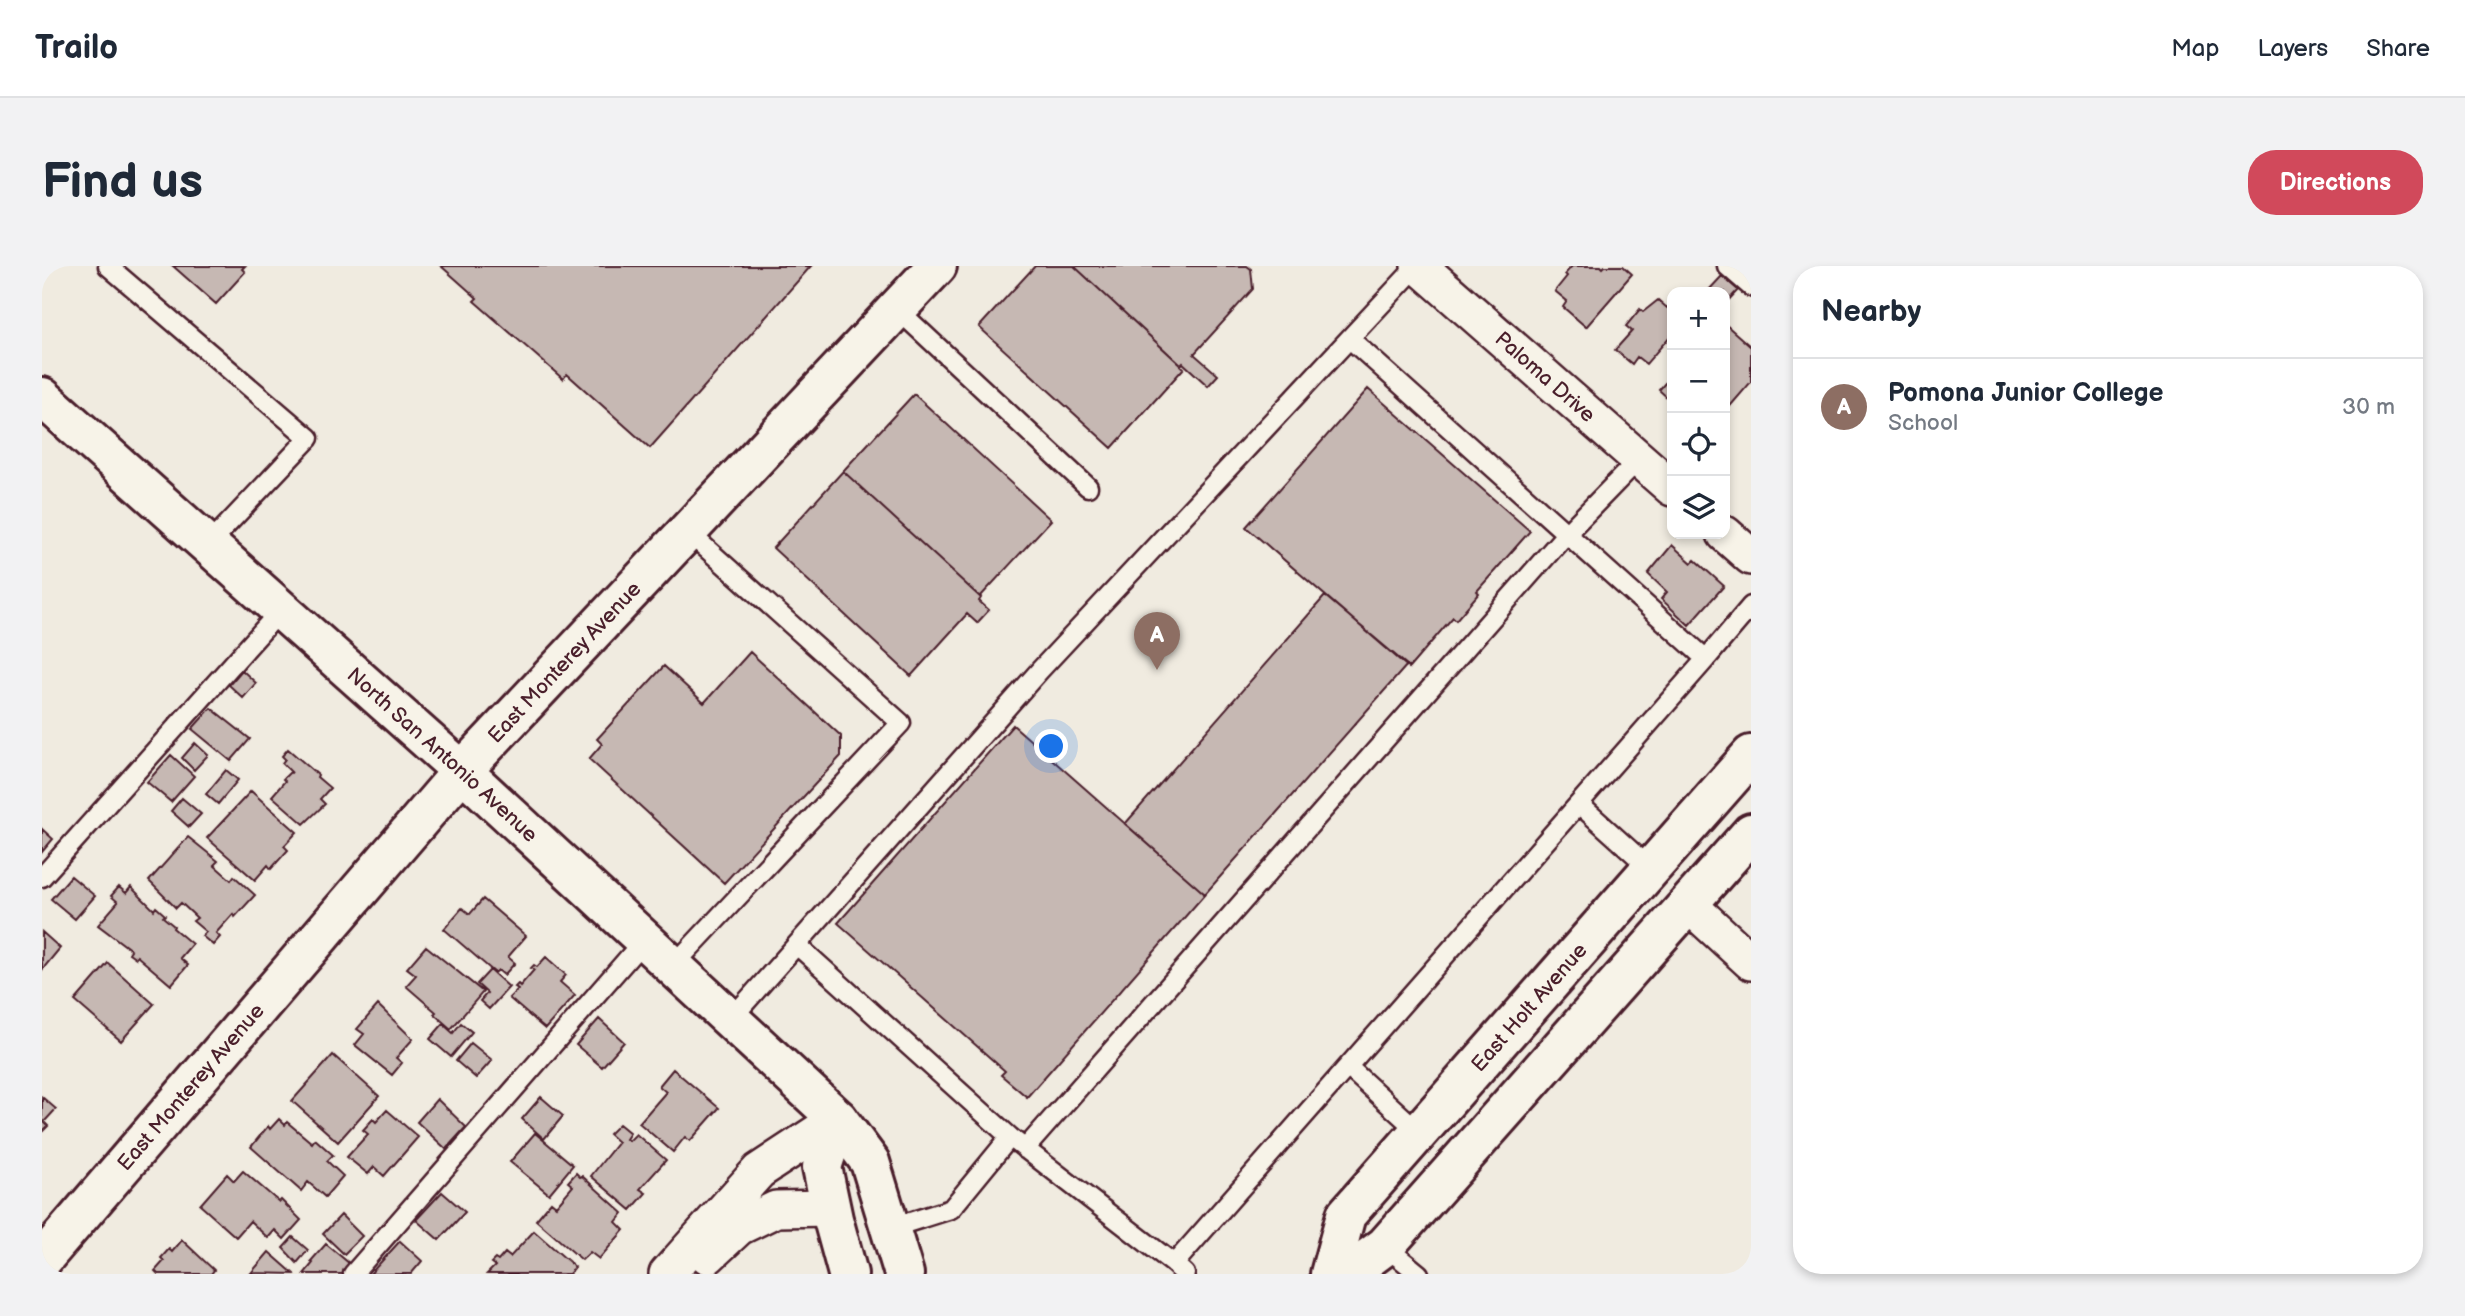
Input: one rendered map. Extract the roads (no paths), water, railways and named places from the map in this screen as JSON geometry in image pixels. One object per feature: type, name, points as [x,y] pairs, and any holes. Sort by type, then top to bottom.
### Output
[{"type":"main road","name":"East Monterey Avenue","points":[[42,1260],[462,771],[937,266]]},
{"type":"main road","name":"North San Antonio Avenue","points":[[42,397],[462,771],[838,1119],[870,1162],[904,1274]]},
{"type":"main road","name":"East Holt Avenue","points":[[1330,1274],[1346,1215],[1751,755]]},
{"type":"main road","points":[[1347,1274],[1385,1245],[1751,833]]},
{"type":"main road","points":[[838,1119],[822,1167],[848,1274]]},
{"type":"street","name":"Paloma Drive","points":[[1418,266],[1667,484]]},
{"type":"street","points":[[1730,538],[1751,557]]},
{"type":"street","points":[[1689,905],[1751,962]]},
{"type":"street","points":[[671,1270],[759,1171],[838,1119]]},
{"type":"street","points":[[671,1270],[710,1255],[739,1227],[776,1209],[831,1208]]},
{"type":"lane","points":[[108,266],[309,438],[208,545]]},
{"type":"lane","points":[[730,1020],[1040,670],[1418,266]]},
{"type":"lane","points":[[1727,266],[1751,287]]},
{"type":"lane","points":[[897,309],[1088,487]]},
{"type":"lane","points":[[1350,339],[1706,659]]},
{"type":"lane","points":[[1025,1150],[1566,534],[1639,459]]},
{"type":"lane","points":[[673,966],[901,723],[687,531]]},
{"type":"lane","points":[[797,945],[1025,1150],[1180,1269],[1348,1067],[1751,606]]},
{"type":"lane","points":[[42,877],[281,610]]},
{"type":"lane","points":[[1579,804],[1651,869]]},
{"type":"lane","points":[[353,1274],[644,940]]},
{"type":"lane","points":[[1348,1067],[1418,1131]]},
{"type":"lane","points":[[891,1228],[951,1209],[1010,1137]]},
{"type":"lane","points":[[1385,1245],[1419,1274]]},
{"type":"place","name":"Pomona Junior College","points":[[1157,670]]}]
